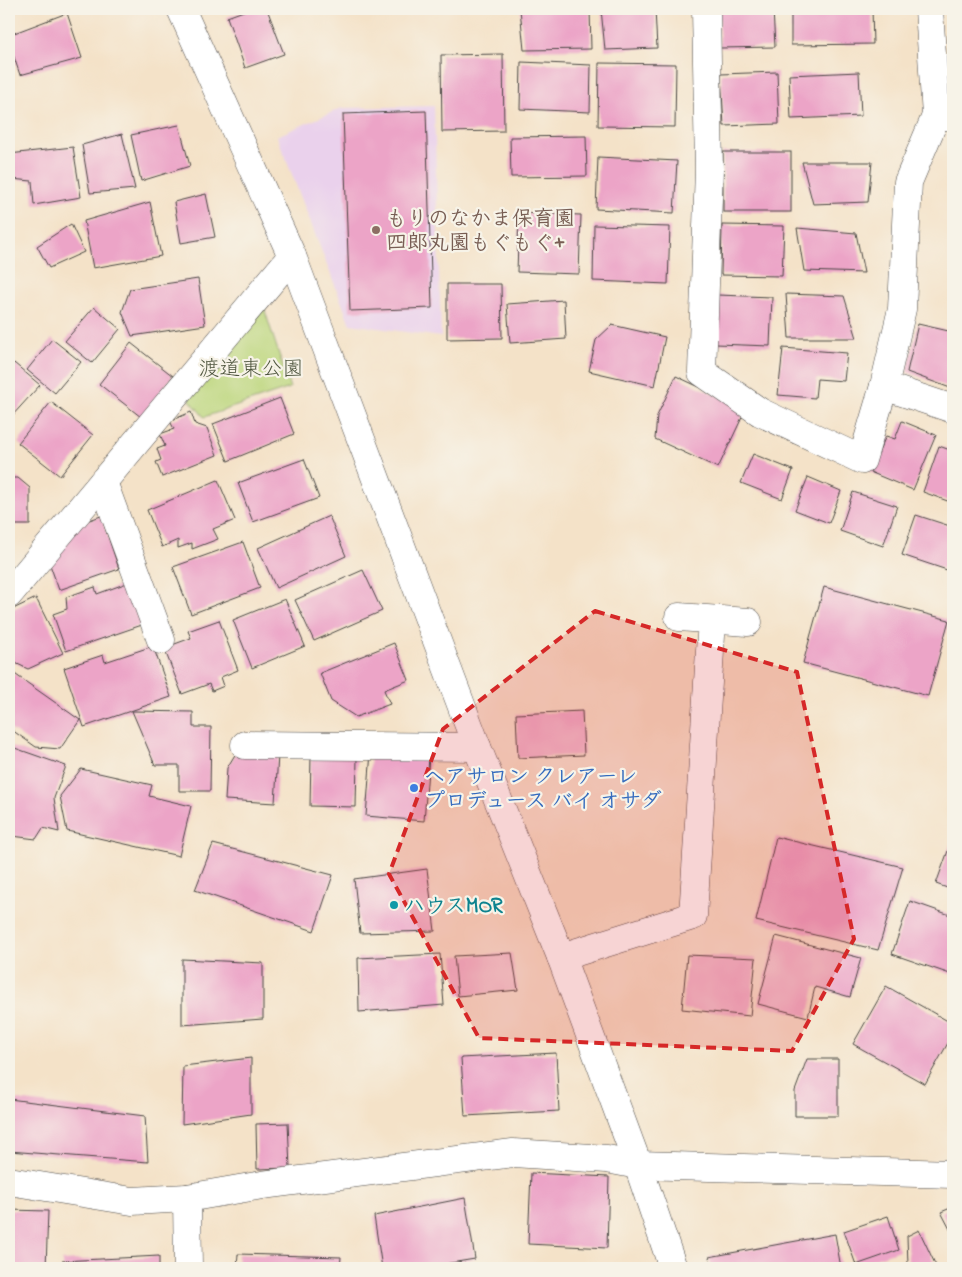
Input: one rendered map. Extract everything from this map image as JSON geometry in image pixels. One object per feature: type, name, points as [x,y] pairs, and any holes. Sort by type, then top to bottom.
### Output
[{"type":"street","points":[[181,9],[292,256],[477,747],[561,957],[638,1165],[673,1268]]},
{"type":"street","points":[[706,9],[709,169],[702,372],[760,412],[862,460],[884,386],[902,309],[908,182],[944,116],[929,9]]},
{"type":"street","points":[[9,594],[292,256]]},
{"type":"street","points":[[884,386],[953,409]]},
{"type":"street","points":[[103,482],[161,640]]},
{"type":"street","points":[[679,617],[748,622]]},
{"type":"street","points":[[561,957],[693,916],[712,620]]},
{"type":"street","points":[[245,745],[477,747]]},
{"type":"street","points":[[9,1181],[132,1202],[187,1198],[262,1185],[514,1153],[607,1158],[638,1165],[953,1174]]},
{"type":"street","points":[[187,1198],[188,1268]]},
{"type":"highlighted area","points":[[595,611],[797,672],[854,939],[792,1051],[479,1038],[389,874],[443,729]]},
{"type":"shaded area","name":"もりのなかま保育園 四郎丸園もぐもぐ+","points":[[434,106],[441,337],[350,324],[277,136],[342,108]]},
{"type":"green space","name":"渡道東公園","points":[[262,302],[290,388],[204,417],[189,399]]},
{"type":"building","points":[[249,9],[267,9],[284,54],[245,68],[227,17]]},
{"type":"building","points":[[520,9],[590,9],[591,49],[524,50]]},
{"type":"building","points":[[601,9],[655,9],[657,48],[605,50]]},
{"type":"building","points":[[719,9],[773,9],[775,47],[720,48]]},
{"type":"building","points":[[791,9],[872,9],[873,44],[791,45]]},
{"type":"building","points":[[67,13],[82,58],[20,75],[9,42],[9,35]]},
{"type":"building","points":[[503,54],[504,131],[442,132],[441,55]]},
{"type":"building","points":[[521,62],[591,65],[590,112],[520,109]]},
{"type":"building","points":[[599,63],[676,64],[675,127],[598,126]]},
{"type":"building","points":[[777,72],[779,124],[724,126],[721,74]]},
{"type":"building","points":[[859,72],[861,116],[791,119],[789,75]]},
{"type":"building","points":[[426,111],[432,308],[350,311],[343,114]]},
{"type":"building","points":[[179,125],[190,166],[141,181],[131,135]]},
{"type":"building","points":[[122,134],[135,189],[90,193],[82,145]]},
{"type":"building","points":[[586,136],[587,176],[511,177],[510,137]]},
{"type":"building","points":[[73,147],[81,197],[34,205],[32,181],[11,179],[9,154]]},
{"type":"building","points":[[723,152],[791,152],[791,212],[723,212]]},
{"type":"building","points":[[598,157],[677,161],[674,213],[596,209]]},
{"type":"building","points":[[802,162],[872,162],[868,202],[813,204]]},
{"type":"building","points":[[206,194],[215,237],[181,243],[174,202]]},
{"type":"building","points":[[150,202],[161,256],[93,268],[84,221]]},
{"type":"building","points":[[519,213],[581,215],[579,274],[517,272]]},
{"type":"building","points":[[71,224],[84,252],[49,268],[37,246]]},
{"type":"building","points":[[594,225],[670,227],[668,284],[593,281]]},
{"type":"building","points":[[722,225],[784,226],[782,276],[721,275]]},
{"type":"building","points":[[797,228],[856,233],[864,273],[804,271]]},
{"type":"building","points":[[198,279],[205,325],[132,336],[122,312],[130,289]]},
{"type":"building","points":[[447,284],[501,284],[502,338],[447,339]]},
{"type":"building","points":[[786,294],[844,296],[857,338],[789,338]]},
{"type":"building","points":[[717,295],[772,297],[770,346],[716,344]]},
{"type":"building","points":[[564,300],[566,339],[510,343],[507,304]]},
{"type":"building","points":[[94,307],[120,329],[92,363],[65,341]]},
{"type":"building","points":[[918,324],[953,332],[953,389],[907,372]]},
{"type":"building","points":[[612,325],[665,337],[655,386],[589,371],[596,340]]},
{"type":"building","points":[[52,339],[81,362],[55,393],[27,370]]},
{"type":"building","points":[[131,343],[173,376],[141,417],[99,384]]},
{"type":"building","points":[[783,348],[847,353],[844,381],[817,379],[815,398],[778,395]]},
{"type":"building","points":[[14,363],[40,385],[11,417],[9,415],[9,369]]},
{"type":"building","points":[[676,376],[746,409],[718,468],[655,439],[657,416]]},
{"type":"building","points":[[280,398],[294,434],[228,461],[213,424]]},
{"type":"building","points":[[51,402],[93,435],[60,476],[18,443]]},
{"type":"building","points":[[191,412],[195,424],[207,428],[217,455],[162,477],[156,462],[161,460],[157,449],[165,446],[160,434],[174,429],[170,421]]},
{"type":"building","points":[[902,421],[936,435],[913,490],[870,472],[886,436],[895,439]]},
{"type":"building","points":[[939,446],[953,451],[953,503],[923,492]]},
{"type":"building","points":[[753,454],[793,470],[782,499],[741,483]]},
{"type":"building","points":[[304,459],[319,498],[253,522],[238,483]]},
{"type":"building","points":[[808,477],[841,491],[829,523],[795,510]]},
{"type":"building","points":[[9,478],[18,478],[30,488],[30,525],[9,525]]},
{"type":"building","points":[[218,480],[235,520],[213,529],[218,539],[192,549],[192,543],[178,548],[178,540],[162,547],[147,510]]},
{"type":"building","points":[[853,492],[897,506],[883,546],[840,531]]},
{"type":"building","points":[[916,515],[953,527],[953,572],[902,555]]},
{"type":"building","points":[[101,516],[119,569],[59,590],[49,562],[75,525]]},
{"type":"building","points":[[329,516],[346,556],[276,588],[258,548]]},
{"type":"building","points":[[243,542],[260,588],[191,614],[173,567]]},
{"type":"building","points":[[363,570],[382,611],[314,641],[295,600]]},
{"type":"building","points":[[127,583],[142,625],[66,651],[53,614],[67,609],[66,597],[95,587],[97,594]]},
{"type":"building","points":[[824,587],[949,620],[928,696],[803,663]]},
{"type":"building","points":[[36,598],[63,653],[28,669],[9,660],[9,611]]},
{"type":"building","points":[[285,599],[305,646],[252,668],[233,620]]},
{"type":"building","points":[[219,620],[238,670],[221,677],[224,686],[212,691],[209,684],[182,694],[164,648],[191,638],[188,631]]},
{"type":"building","points":[[394,643],[409,680],[384,690],[390,704],[356,717],[331,701],[320,673]]},
{"type":"building","points":[[153,646],[171,697],[84,727],[64,668],[103,655],[105,662]]},
{"type":"building","points":[[9,670],[80,720],[60,749],[36,747],[9,728]]},
{"type":"building","points":[[132,711],[193,712],[193,727],[211,727],[210,791],[179,791],[179,765],[155,765]]},
{"type":"building","points":[[582,711],[584,755],[518,758],[516,714]]},
{"type":"building","points":[[9,746],[66,766],[54,798],[59,832],[43,828],[36,839],[12,836],[13,825],[9,825]]},
{"type":"building","points":[[371,752],[429,757],[424,821],[366,816]]},
{"type":"building","points":[[236,753],[278,755],[275,803],[225,800],[227,768]]},
{"type":"building","points":[[311,755],[357,757],[356,807],[310,806]]},
{"type":"building","points":[[81,769],[152,785],[149,796],[191,806],[179,856],[67,831],[60,796]]},
{"type":"building","points":[[776,837],[903,867],[878,950],[756,921]]},
{"type":"building","points":[[953,837],[953,890],[936,884]]},
{"type":"building","points":[[213,844],[333,875],[314,931],[195,890]]},
{"type":"building","name":"ハウスMOR","points":[[427,869],[435,931],[360,933],[354,879]]},
{"type":"building","points":[[910,901],[953,916],[953,975],[892,954]]},
{"type":"building","points":[[776,936],[861,958],[850,997],[815,987],[808,1017],[758,1004]]},
{"type":"building","points":[[512,953],[518,990],[458,996],[454,956]]},
{"type":"building","points":[[440,954],[444,1005],[359,1012],[358,958]]},
{"type":"building","points":[[687,955],[756,958],[750,1016],[682,1009]]},
{"type":"building","points":[[182,959],[263,963],[263,1019],[182,1025]]},
{"type":"building","points":[[886,986],[953,1024],[953,1034],[925,1084],[853,1044]]},
{"type":"building","points":[[556,1053],[559,1111],[465,1116],[461,1058]]},
{"type":"building","points":[[251,1058],[251,1114],[182,1124],[183,1066]]},
{"type":"building","points":[[807,1059],[838,1059],[838,1116],[795,1116],[795,1091]]},
{"type":"building","points":[[9,1099],[145,1116],[148,1162],[9,1151]]},
{"type":"building","points":[[288,1123],[290,1168],[257,1169],[256,1124]]},
{"type":"building","points":[[531,1173],[609,1177],[607,1248],[528,1244]]},
{"type":"building","points":[[465,1198],[475,1259],[420,1268],[382,1268],[374,1216]]},
{"type":"building","points":[[953,1207],[953,1235],[941,1212]]},
{"type":"building","points":[[9,1210],[48,1211],[46,1268],[9,1268]]},
{"type":"building","points":[[888,1216],[899,1250],[856,1265],[844,1231]]},
{"type":"building","points":[[919,1230],[937,1268],[902,1268],[908,1265],[907,1236]]},
{"type":"building","points":[[835,1234],[841,1268],[712,1268],[709,1257]]},
{"type":"building","points":[[238,1254],[341,1257],[340,1268],[237,1268]]},
{"type":"building","points":[[159,1256],[159,1268],[62,1268],[62,1261]]},
{"type":"place","name":"もりのなかま保育園 四郎丸園もぐもぐ+","points":[[376,230]]},
{"type":"place","name":"ヘアサロン クレアーレ プロデュース バイ オサダ","points":[[414,788]]},
{"type":"place","name":"ハウスMOR","points":[[394,905]]}]
